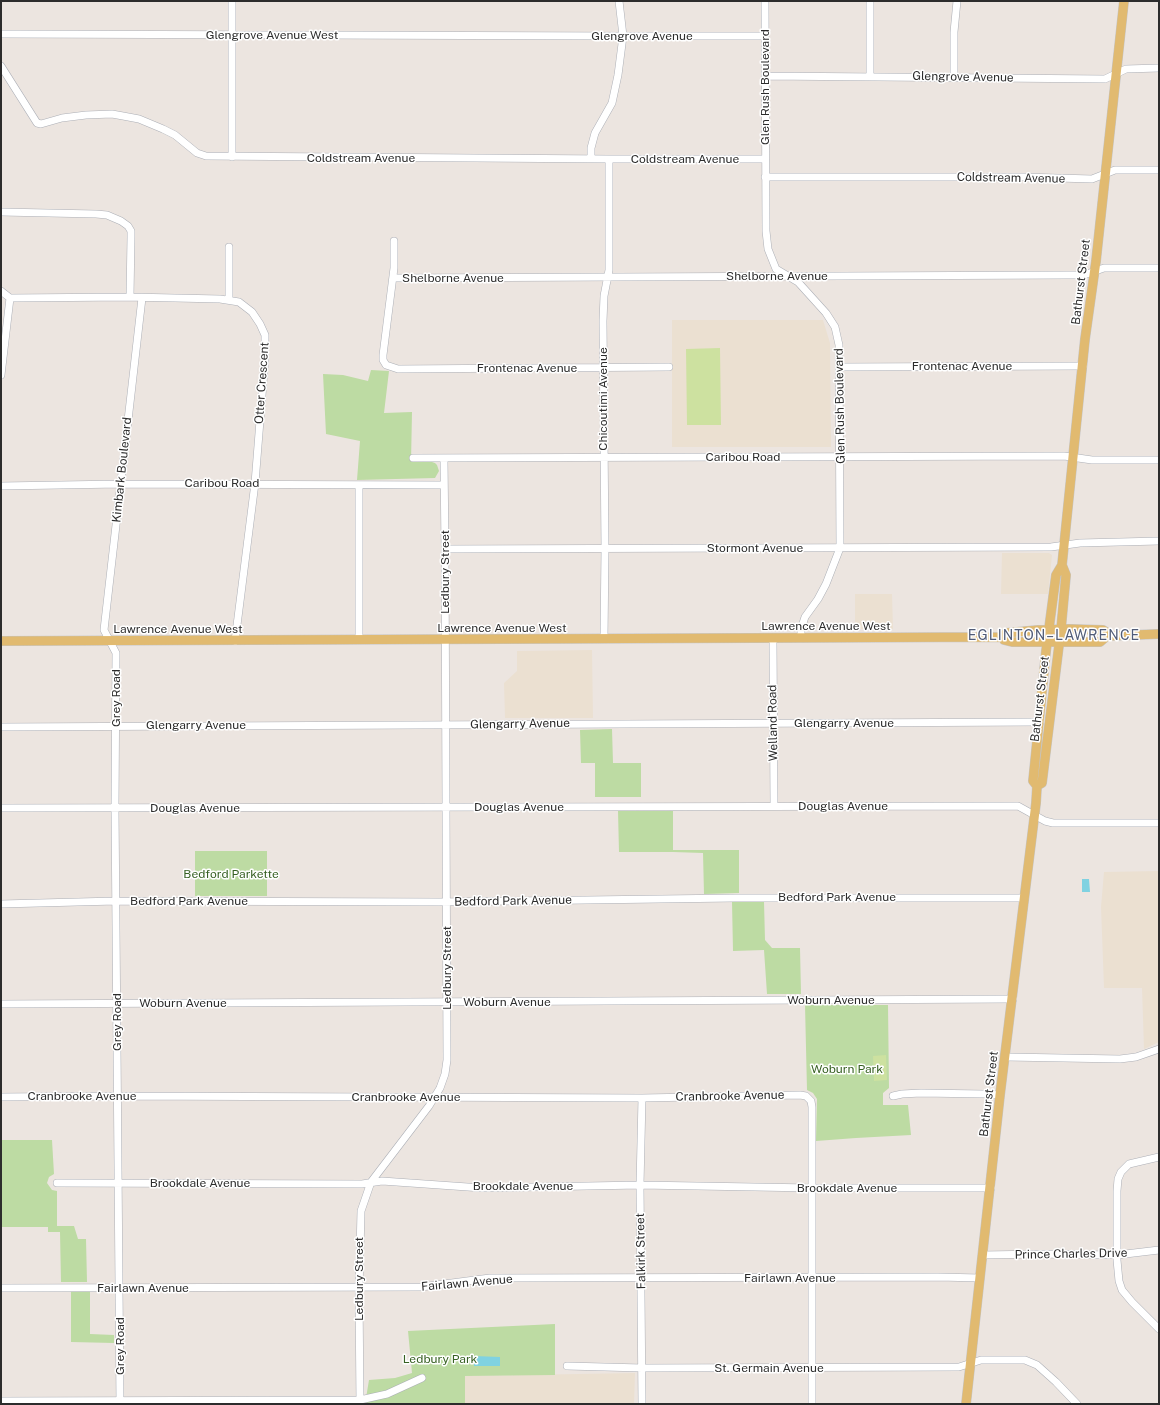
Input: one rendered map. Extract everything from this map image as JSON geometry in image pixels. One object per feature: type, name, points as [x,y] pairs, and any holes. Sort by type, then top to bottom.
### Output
[{"type":"main road","name":"Bathurst Street","points":[[966,1404],[991,1188],[1000,1095],[1013,999],[1037,786],[1034,781],[1049,629],[1056,575],[1062,565],[1124,1]]},
{"type":"main road","name":"Bathurst Street","points":[[1037,786],[1042,783],[1061,629],[1066,575],[1062,565]]},
{"type":"main road","name":"Lawrence Avenue West","points":[[1003,637],[1006,633],[1049,629],[1103,630],[1107,636]]},
{"type":"main road","name":"Lawrence Avenue West","points":[[1,641],[1003,637],[1008,642],[1100,642],[1107,636],[1159,634]]},
{"type":"street","points":[[232,1],[232,157]]},
{"type":"street","points":[[591,159],[591,148],[595,133],[612,103],[616,88],[623,36],[619,1]]},
{"type":"street","name":"Glen Rush Boulevard","points":[[765,1],[765,177],[766,231],[768,249],[776,269],[798,282],[832,321],[838,339],[840,366],[840,548],[826,584],[818,599],[805,617],[801,629],[801,638]]},
{"type":"street","points":[[870,1],[870,76]]},
{"type":"street","points":[[954,77],[954,32],[957,1]]},
{"type":"street","name":"Glengrove Avenue West","points":[[1,34],[544,36]]},
{"type":"street","name":"Glengrove Avenue","points":[[544,36],[765,36]]},
{"type":"street","name":"Coldstream Avenue","points":[[1,66],[37,123],[42,124],[62,118],[86,115],[112,114],[139,119],[164,128],[201,155],[210,157],[765,159]]},
{"type":"street","name":"Glengrove Avenue","points":[[766,76],[1105,79],[1126,68],[1159,68]]},
{"type":"street","name":"Chicoutimi Avenue","points":[[604,639],[605,549],[603,458],[603,310],[609,270],[609,159]]},
{"type":"street","name":"Coldstream Avenue","points":[[765,177],[1023,177],[1092,179],[1115,170],[1159,170]]},
{"type":"street","points":[[1,212],[96,214],[107,215],[121,221],[128,226],[130,231],[130,298]]},
{"type":"street","points":[[393,278],[394,241]]},
{"type":"street","points":[[228,300],[229,247]]},
{"type":"street","name":"Shelborne Avenue","points":[[393,278],[1084,275],[1104,268],[1159,268]]},
{"type":"street","name":"Frontenac Avenue","points":[[393,278],[383,355],[383,360],[386,365],[398,368],[669,367]]},
{"type":"street","points":[[1,291],[10,298],[1,375]]},
{"type":"street","name":"Otter Crescent","points":[[10,298],[142,298],[228,300],[239,302],[252,312],[260,324],[265,335],[265,358],[255,483],[235,641]]},
{"type":"street","name":"Kimbark Boulevard","points":[[110,641],[104,630],[142,298]]},
{"type":"street","name":"Frontenac Avenue","points":[[840,366],[1083,366]]},
{"type":"street","name":"Caribou Road","points":[[413,458],[1064,456],[1092,460],[1159,460]]},
{"type":"street","name":"Ledbury Street","points":[[360,1402],[359,1287],[361,1211],[371,1182],[434,1098],[443,1081],[446,1067],[447,1002],[444,459]]},
{"type":"street","name":"Caribou Road","points":[[1,486],[255,483],[444,485]]},
{"type":"street","points":[[359,485],[359,640]]},
{"type":"street","name":"Stormont Avenue","points":[[445,549],[1051,547],[1108,542],[1159,542]]},
{"type":"street","name":"Welland Road","points":[[773,639],[774,806]]},
{"type":"street","name":"Grey Road","points":[[110,641],[116,653],[115,808],[120,1402]]},
{"type":"street","name":"Glengarry Avenue","points":[[1,727],[1040,722]]},
{"type":"street","name":"Douglas Avenue","points":[[1,808],[1018,806],[1045,821],[1054,823],[1159,823]]},
{"type":"street","name":"Bedford Park Avenue","points":[[1,904],[116,901],[446,902],[743,898],[1024,898]]},
{"type":"street","name":"Woburn Avenue","points":[[1,1004],[1013,999]]},
{"type":"street","points":[[1006,1057],[1120,1059],[1136,1057],[1159,1049]]},
{"type":"street","points":[[893,1096],[921,1093],[1000,1095]]},
{"type":"street","name":"Cranbrooke Avenue","points":[[1,1097],[642,1098],[800,1095],[806,1096],[812,1107],[812,1188]]},
{"type":"street","name":"Falkirk Street","points":[[642,1098],[640,1185],[642,1404]]},
{"type":"street","points":[[1159,1157],[1129,1164],[1121,1172],[1118,1180],[1117,1255],[1119,1281],[1122,1290],[1159,1329]]},
{"type":"street","name":"Brookdale Avenue","points":[[56,1183],[118,1182],[362,1184],[387,1181],[482,1188],[640,1185],[812,1188],[991,1188]]},
{"type":"street","points":[[812,1188],[812,1404]]},
{"type":"street","name":"Prince Charles Drive","points":[[983,1255],[1117,1255],[1159,1250]]},
{"type":"street","name":"Fairlawn Avenue","points":[[1,1288],[421,1287],[490,1278],[980,1278]]},
{"type":"street","name":"St. Germain Avenue","points":[[567,1366],[642,1368],[959,1368],[980,1360],[1025,1360],[1042,1369],[1077,1404]]},
{"type":"street","points":[[1,1401],[360,1402],[387,1394],[422,1378]]},
{"type":"shaded area","points":[[672,320],[823,320],[830,343],[831,447],[672,447]]},
{"type":"shaded area","points":[[1002,553],[1049,553],[1052,555],[1048,594],[1001,594]]},
{"type":"shaded area","points":[[855,594],[892,594],[893,629],[855,629]]},
{"type":"shaded area","points":[[592,650],[593,718],[505,718],[504,683],[517,671],[517,651]]},
{"type":"shaded area","points":[[1159,871],[1159,1042],[1144,1049],[1142,988],[1104,988],[1101,907],[1104,872]]},
{"type":"shaded area","points":[[635,1373],[634,1404],[465,1404],[465,1376]]},
{"type":"green space","points":[[720,348],[721,425],[687,425],[686,349]]},
{"type":"green space","points":[[371,370],[389,371],[384,413],[412,412],[411,462],[435,463],[439,471],[435,478],[357,480],[360,441],[326,434],[323,374],[343,375],[368,381]]},
{"type":"green space","points":[[612,729],[613,763],[641,763],[641,797],[595,797],[595,763],[581,763],[580,730]]},
{"type":"green space","points":[[618,811],[673,811],[673,850],[739,850],[739,893],[704,894],[703,853],[619,852]]},
{"type":"green space","name":"Bedford Parkette","points":[[195,851],[267,851],[267,896],[195,896]]},
{"type":"green space","points":[[732,902],[764,902],[765,940],[772,948],[800,948],[801,994],[767,994],[764,950],[733,951]]},
{"type":"green space","name":"Woburn Park","points":[[805,1005],[888,1005],[889,1088],[883,1093],[883,1105],[908,1105],[911,1135],[816,1141],[817,1099],[813,1093],[807,1090]]},
{"type":"green space","points":[[886,1055],[887,1080],[874,1081],[873,1056]]},
{"type":"green space","points":[[1,1140],[52,1140],[54,1174],[49,1177],[47,1183],[52,1190],[57,1191],[57,1226],[74,1226],[78,1239],[86,1239],[87,1282],[61,1282],[60,1232],[48,1232],[48,1227],[1,1227]]},
{"type":"green space","points":[[71,1291],[90,1291],[90,1334],[114,1335],[114,1343],[71,1342]]},
{"type":"green space","name":"Ledbury Park","points":[[555,1324],[555,1375],[465,1376],[465,1404],[365,1404],[369,1380],[395,1378],[412,1373],[408,1331]]},
{"type":"water","points":[[1082,879],[1089,879],[1090,892],[1082,892]]},
{"type":"water","points":[[474,1356],[500,1357],[500,1366],[474,1366]]},
{"type":"district","name":"EGLINTON–LAWRENCE","points":[[1054,636]]}]
